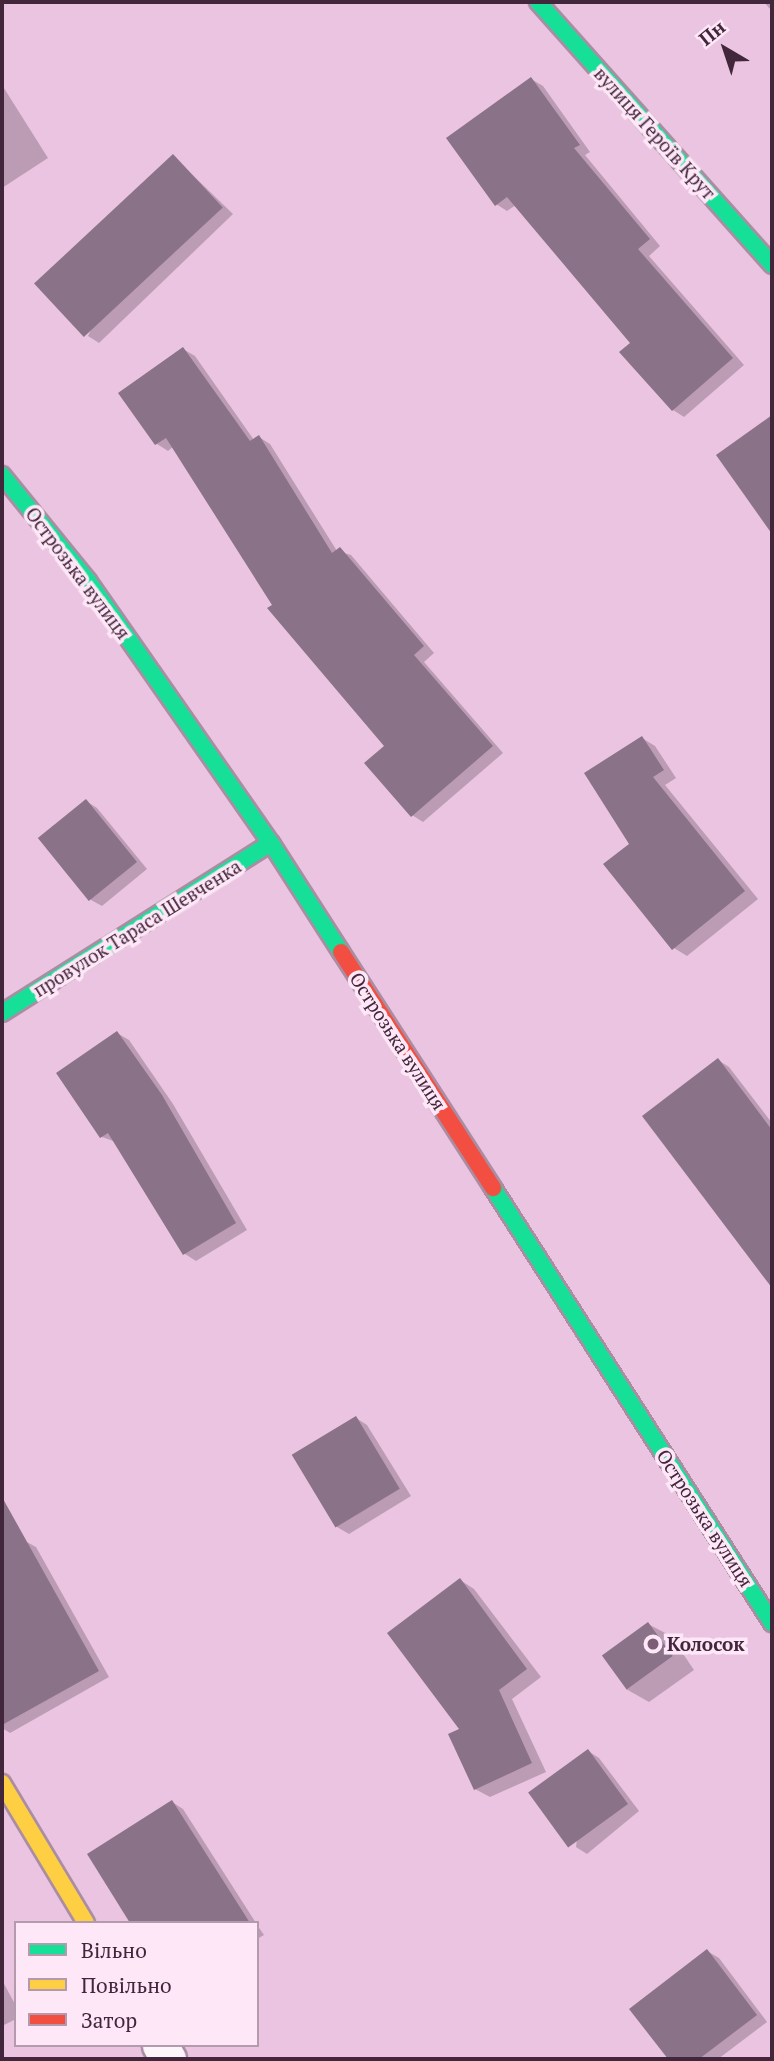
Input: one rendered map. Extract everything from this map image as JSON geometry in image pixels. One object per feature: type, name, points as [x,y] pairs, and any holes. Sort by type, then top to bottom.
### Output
[{"type":"main road","name":"вулиця Героїв Крут","points":[[538,2],[772,265]]},
{"type":"main road","name":"Острозька вулиця","points":[[2,475],[88,581],[271,843],[772,1623]]},
{"type":"main road","name":"провулок Тараса Шевченка","points":[[2,1013],[271,843]]},
{"type":"main road","points":[[2,1783],[85,1921]]},
{"type":"building","points":[[531,77],[580,145],[574,148],[650,239],[638,249],[733,358],[672,411],[619,352],[630,343],[507,197],[495,206],[446,138]]},
{"type":"building","points":[[173,154],[223,207],[84,337],[34,284]]},
{"type":"building","points":[[183,347],[250,441],[259,435],[332,553],[340,547],[424,646],[414,655],[493,746],[411,817],[364,763],[384,746],[267,608],[272,605],[166,438],[155,445],[118,393]]},
{"type":"building","points":[[772,415],[772,534],[716,455]]},
{"type":"building","points":[[642,736],[664,770],[653,777],[745,891],[672,950],[603,864],[629,844],[584,773]]},
{"type":"building","points":[[86,799],[137,862],[89,901],[38,838]]},
{"type":"building","points":[[117,1031],[162,1095],[236,1223],[183,1255],[108,1133],[100,1138],[56,1073]]},
{"type":"building","points":[[718,1058],[772,1130],[772,1288],[642,1116]]},
{"type":"building","points":[[356,1416],[400,1489],[335,1527],[292,1455]]},
{"type":"building","points":[[2,1497],[99,1671],[2,1725]]},
{"type":"building","points":[[460,1578],[527,1669],[499,1690],[532,1763],[474,1790],[448,1734],[459,1729],[387,1633]]},
{"type":"building","points":[[648,1622],[673,1656],[627,1689],[602,1656]]},
{"type":"building","points":[[588,1749],[628,1804],[568,1848],[528,1792]]},
{"type":"building","points":[[172,1800],[249,1921],[129,1921],[87,1854]]},
{"type":"building","points":[[707,1949],[757,2015],[699,2059],[668,2059],[629,2009]]},
{"type":"traffic: fast","points":[[538,2],[772,265]]},
{"type":"traffic: fast","points":[[2,475],[88,581],[271,843],[341,952]]},
{"type":"traffic: fast","points":[[2,1013],[271,843]]},
{"type":"traffic: fast","points":[[493,1188],[772,1623]]},
{"type":"traffic: slow","points":[[2,1783],[85,1921]]},
{"type":"traffic: jam","points":[[341,952],[493,1188]]},
{"type":"place","name":"Колосок","points":[[653,1644]]}]
